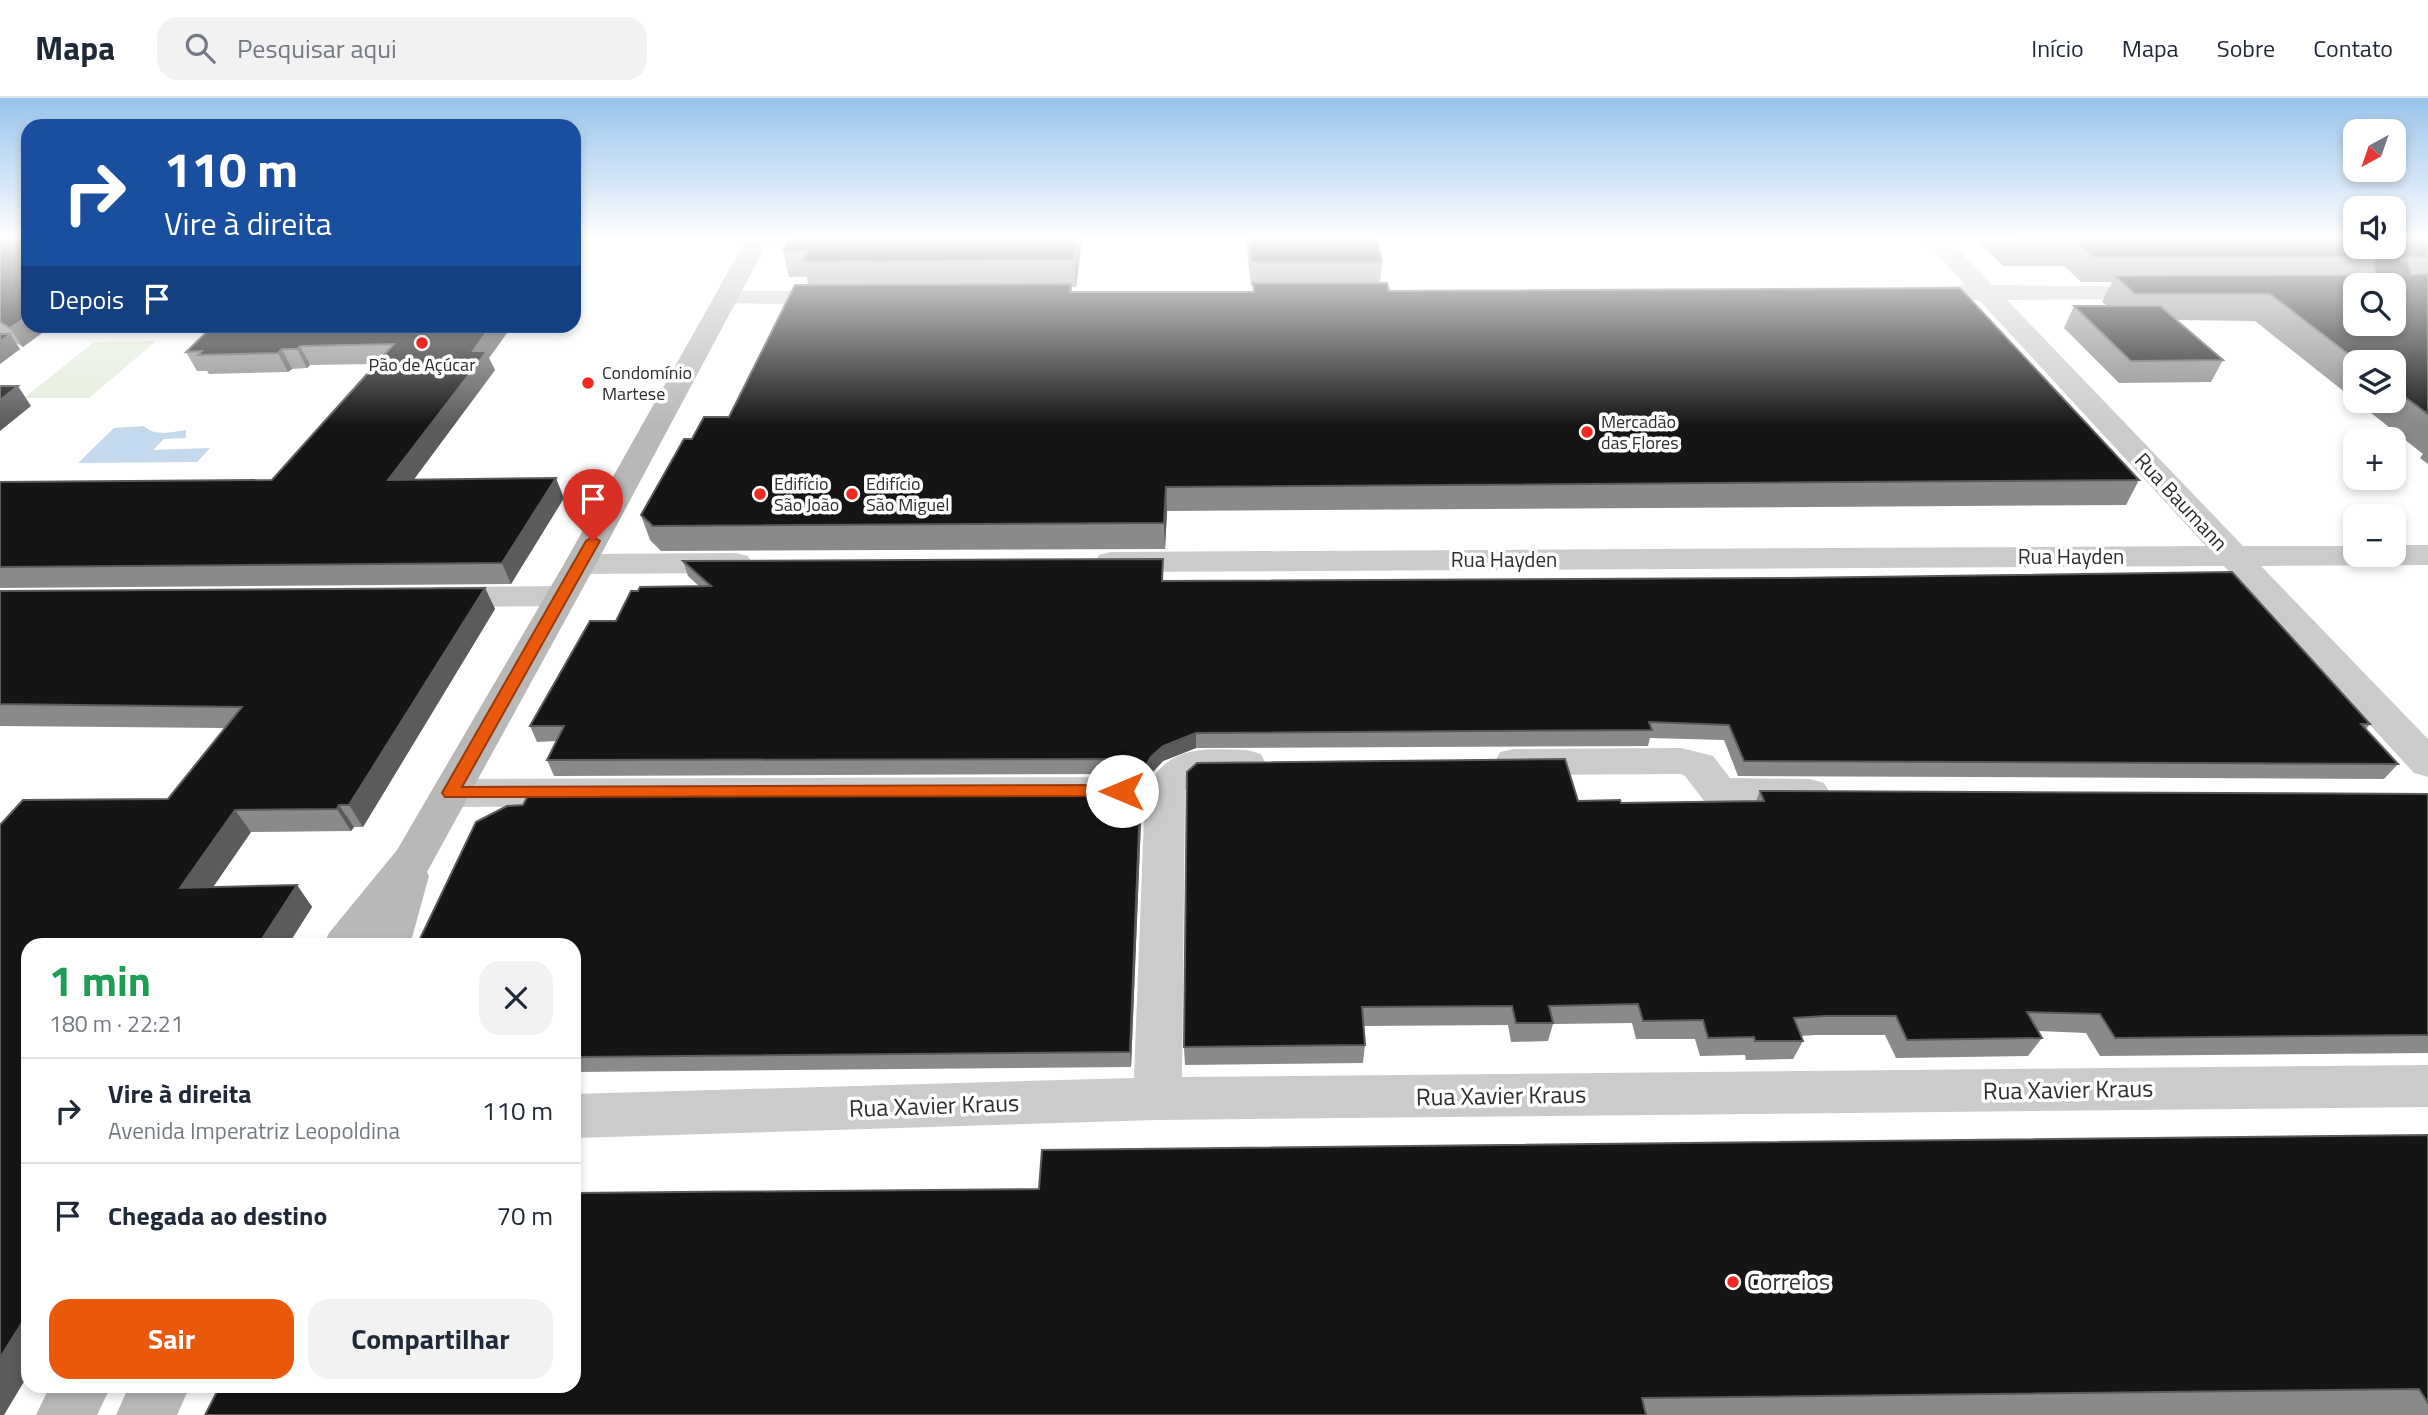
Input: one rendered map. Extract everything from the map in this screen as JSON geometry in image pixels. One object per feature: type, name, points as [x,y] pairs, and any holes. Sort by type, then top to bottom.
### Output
[{"type":"main road","points":[[351,938],[412,860],[725,301]]},
{"type":"main road","points":[[390,938],[402,905],[412,860]]},
{"type":"main road","points":[[65,1415],[78,1393]]},
{"type":"main road","points":[[145,1415],[157,1393]]},
{"type":"street","name":"Rua Baumann","points":[[1994,301],[2232,556],[2423,785]]},
{"type":"street","name":"Rua Hayden","points":[[1086,562],[2428,555]]},
{"type":"street","points":[[580,564],[769,563]]},
{"type":"street","points":[[406,597],[561,596]]},
{"type":"street","points":[[1473,762],[1681,761],[1699,766],[1714,788],[1723,793],[1847,793]]},
{"type":"street","points":[[1157,1099],[1165,790],[1168,781],[1184,767],[1196,765],[1279,764]]},
{"type":"street","points":[[451,793],[1122,791]]},
{"type":"street","name":"Rua Xavier Kraus","points":[[581,1116],[1157,1099],[2428,1086]]},
{"type":"green space","points":[[156,341],[89,398],[24,398],[94,342]]},
{"type":"water","points":[[144,426],[158,433],[186,430],[186,438],[164,439],[153,450],[210,448],[197,462],[78,463],[114,428]]},
{"type":"building","points":[[0,301],[21,301],[21,321],[10,328],[0,322]]},
{"type":"building","name":"Mercadão das Flores","points":[[787,301],[1973,301],[2139,480],[1166,487],[1164,523],[653,526],[641,515],[684,439],[692,439],[704,417],[729,417]]},
{"type":"building","points":[[2280,301],[2343,301],[2343,336],[2406,336],[2406,301],[2428,301],[2428,414],[2406,398],[2406,350],[2343,350]]},
{"type":"building","points":[[2074,306],[2160,306],[2223,360],[2131,361]]},
{"type":"building","points":[[206,333],[486,333],[473,351],[487,351],[388,480],[556,478],[502,563],[0,567],[0,482],[272,480],[394,344],[300,346],[297,349],[282,349],[278,353],[198,355],[202,351],[186,352]]},
{"type":"building","points":[[0,334],[10,334],[0,342]]},
{"type":"building","points":[[0,386],[18,386],[0,400]]},
{"type":"building","points":[[1163,559],[1162,581],[1788,578],[2232,572],[2370,724],[2361,724],[2398,764],[1744,761],[1729,725],[1649,722],[1652,730],[1196,733],[1163,746],[1151,757],[1142,772],[1136,763],[1121,759],[547,760],[564,726],[530,726],[590,621],[616,621],[631,591],[638,591],[640,587],[711,586],[683,561]]},
{"type":"building","points":[[485,588],[349,805],[339,805],[337,809],[235,810],[180,888],[297,885],[263,938],[21,938],[21,1324],[0,1358],[0,825],[23,800],[168,799],[242,707],[0,704],[0,591]]},
{"type":"building","points":[[1565,759],[1578,801],[1620,800],[1621,803],[1764,801],[1760,791],[2428,794],[2428,1035],[2115,1038],[2100,1014],[2027,1012],[2042,1038],[1907,1040],[1896,1016],[1825,1016],[1794,1018],[1803,1041],[1755,1041],[1754,1037],[1708,1038],[1703,1020],[1643,1021],[1638,1004],[1549,1006],[1553,1023],[1516,1023],[1512,1006],[1362,1007],[1365,1045],[1184,1047],[1187,772],[1197,763]]},
{"type":"building","points":[[1141,780],[1130,1052],[581,1057],[581,938],[420,938],[476,822],[507,806],[523,805],[529,794],[1121,792],[1136,788]]},
{"type":"building","name":"Correios","points":[[2428,1135],[2428,1403],[2419,1389],[1642,1398],[1646,1415],[205,1415],[216,1393],[581,1393],[581,1193],[1039,1189],[1042,1150]]},
{"type":"place","name":"Pão de Açúcar","points":[[422,343]]},
{"type":"place","name":"Condomínio Martese","points":[[588,383]]},
{"type":"place","name":"Mercadão das Flores","points":[[1587,432]]},
{"type":"place","name":"Edifício São João","points":[[760,494]]},
{"type":"place","name":"Edifício São Miguel","points":[[852,494]]},
{"type":"place","name":"Correios","points":[[1733,1282]]},
{"type":"route","points":[[593,541],[451,793],[1122,791]]}]
